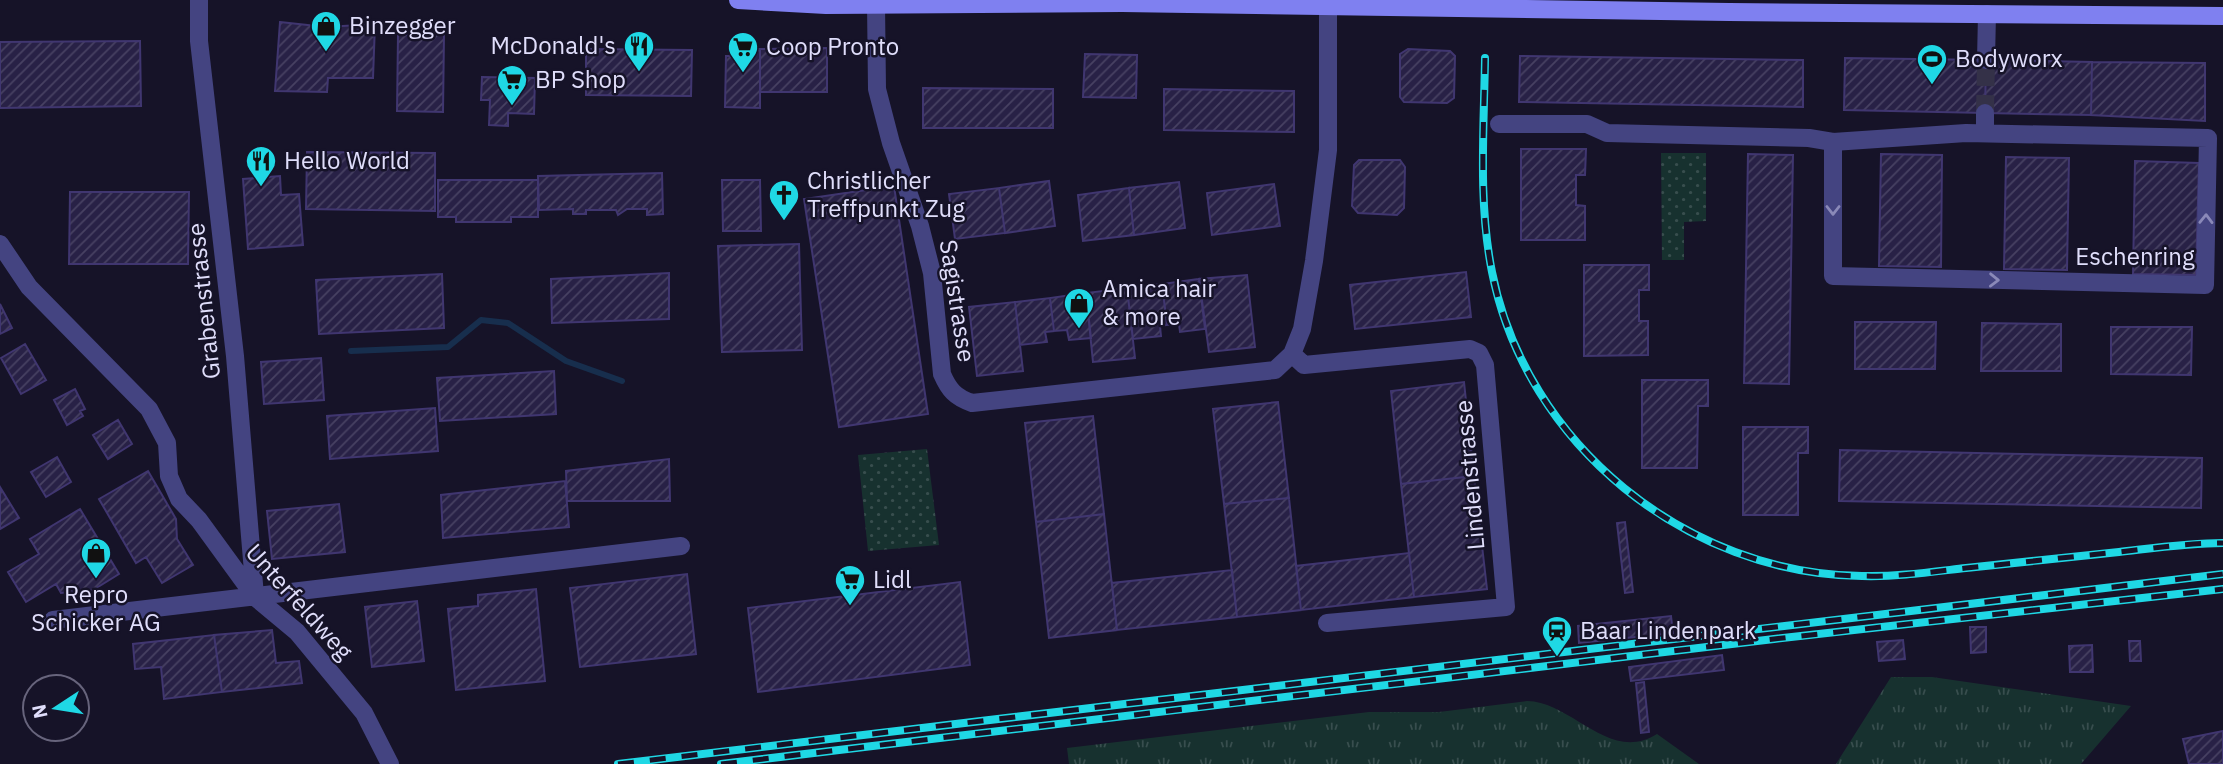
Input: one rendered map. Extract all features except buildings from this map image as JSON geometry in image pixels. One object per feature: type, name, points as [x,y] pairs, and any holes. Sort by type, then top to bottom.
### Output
[{"type":"main road","points":[[738,0],[826,5],[1122,3],[2223,16]]},
{"type":"street","name":"Grabenstrasse","points":[[199,0],[200,41],[235,356],[255,597]]},
{"type":"street","name":"Sagistrasse","points":[[876,4],[877,89],[932,273],[942,374],[948,388],[958,398],[972,402],[1275,370],[1292,354]]},
{"type":"street","points":[[1292,354],[1302,329],[1314,261],[1328,150],[1328,6]]},
{"type":"street","points":[[1986,60],[1987,14]]},
{"type":"street","points":[[1984,133],[1985,113]]},
{"type":"street","name":"Eschenring","points":[[1499,124],[1587,124],[1607,133],[1809,138],[1833,142],[1984,133],[2208,138],[2205,285],[1833,276],[1833,142]]},
{"type":"street","name":"Unterfeldweg","points":[[0,244],[29,287],[149,408],[167,443],[169,475],[179,499],[199,520],[255,597],[297,632],[364,713],[390,764]]},
{"type":"street","name":"Lindenstrasse","points":[[1292,354],[1304,365],[1470,349],[1479,353],[1485,365],[1506,607],[1327,623]]},
{"type":"street","points":[[53,620],[681,546]]},
{"type":"green space","points":[[1661,153],[1706,153],[1706,221],[1684,222],[1684,260],[1662,260]]},
{"type":"green space","points":[[927,449],[939,545],[868,551],[858,455]]},
{"type":"green space","points":[[1891,677],[1932,677],[2131,706],[2081,764],[1836,764]]},
{"type":"green space","points":[[1527,701],[1544,704],[1607,737],[1623,742],[1640,741],[1657,734],[1699,764],[1069,764],[1067,748],[1369,712],[1439,712]]},
{"type":"waterway","points":[[351,351],[448,347],[481,320],[508,323],[566,361],[622,381]]},
{"type":"tunnel","points":[[1985,113],[1986,60]]},
{"type":"railway","points":[[1485,58],[1485,219],[1492,272],[1510,335],[1540,392],[1578,444],[1624,488],[1677,525],[1735,552],[1797,569],[1862,576],[1914,574],[2171,546],[2223,543]]},
{"type":"railway","points":[[618,764],[2223,574]]},
{"type":"railway","points":[[721,764],[1774,639],[2223,589]]},
{"type":"place","name":"Binzegger","points":[[326,53]]},
{"type":"place","name":"McDonald's","points":[[639,73]]},
{"type":"place","name":"Coop Pronto","points":[[743,74]]},
{"type":"place","name":"Bodyworx","points":[[1932,86]]},
{"type":"place","name":"BP Shop","points":[[512,107]]},
{"type":"place","name":"Hello World","points":[[261,188]]},
{"type":"place","name":"Christlicher Treffpunkt Zug","points":[[784,222]]},
{"type":"place","name":"Amica hair & more","points":[[1079,330]]},
{"type":"place","name":"Repro Schicker AG","points":[[96,580]]},
{"type":"place","name":"Lidl","points":[[850,607]]},
{"type":"place","name":"Baar Lindenpark","points":[[1557,658]]}]
